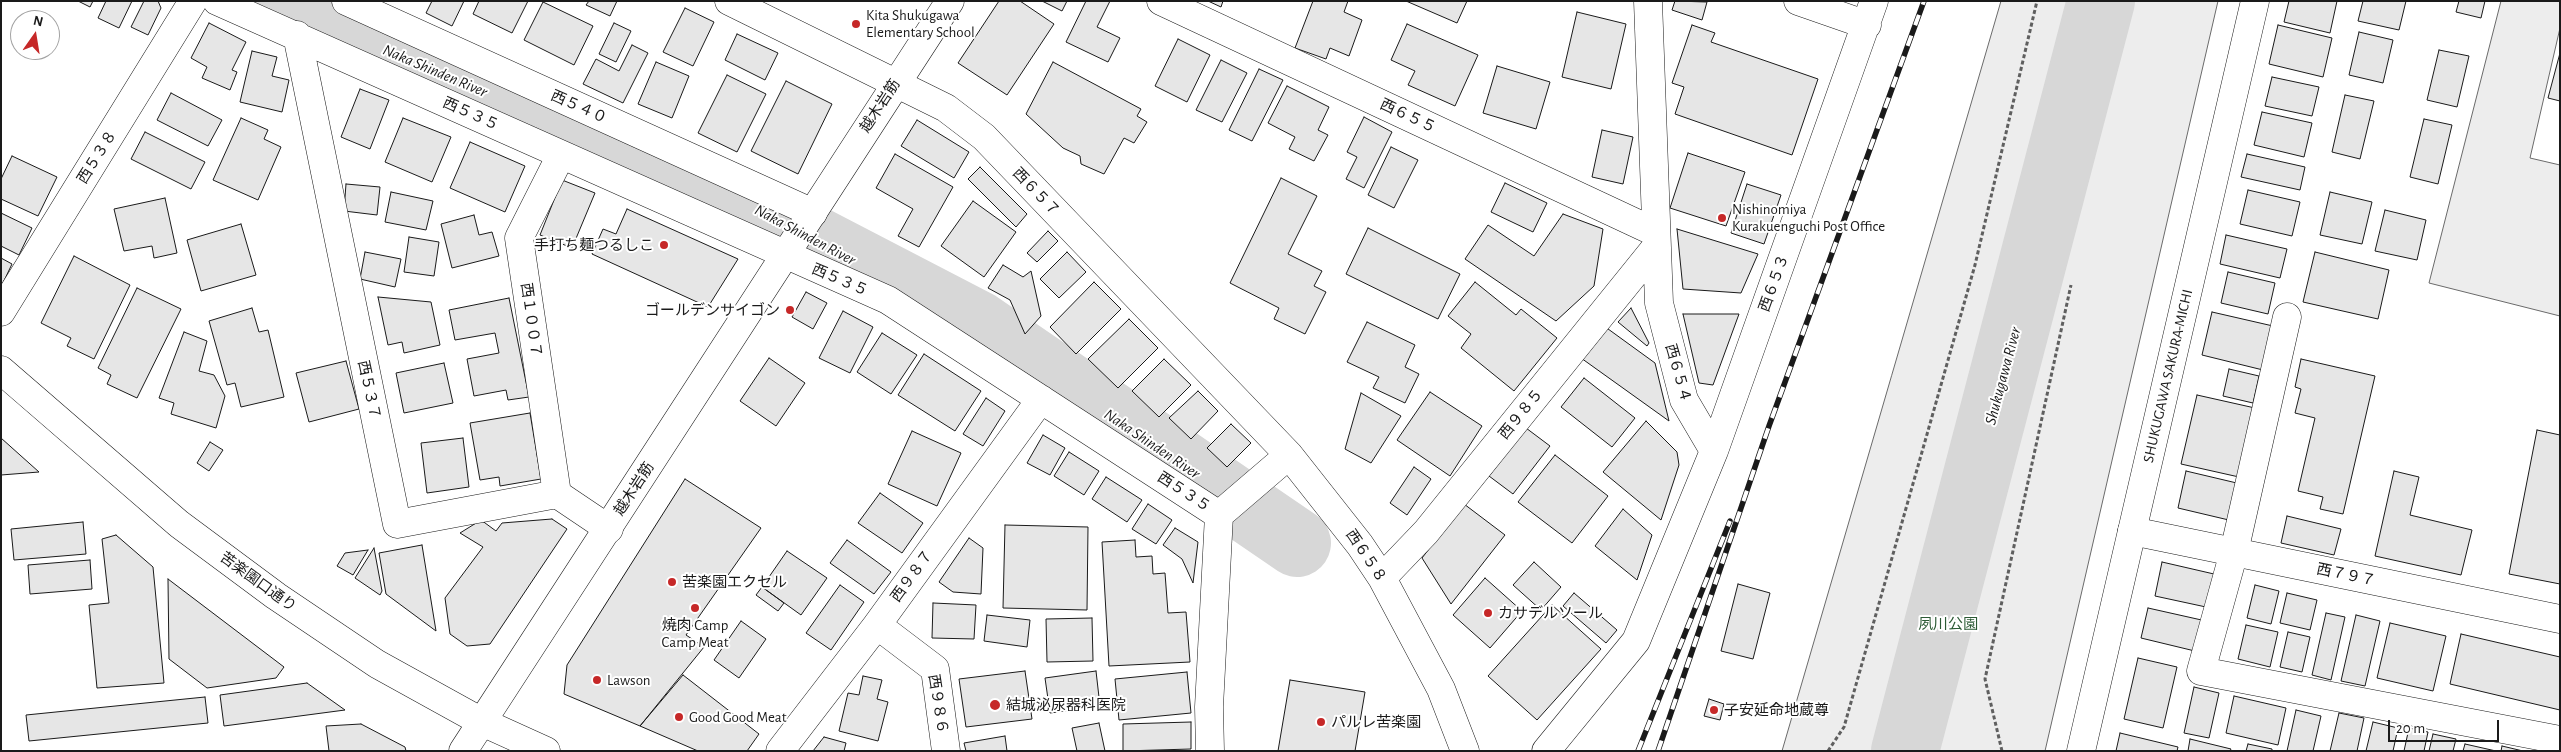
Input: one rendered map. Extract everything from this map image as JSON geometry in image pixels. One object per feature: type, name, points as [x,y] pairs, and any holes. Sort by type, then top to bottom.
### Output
[{"type":"street","name":"西５３８","points":[[1,312],[193,1]]},
{"type":"street","name":"西５３５","points":[[217,1],[297,35],[785,256],[888,300],[1041,399],[1224,511],[1209,707],[1210,751]]},
{"type":"street","name":"西５４０","points":[[346,1],[812,213]]},
{"type":"street","name":"西６５７","points":[[729,1],[946,108],[984,137],[1289,456]]},
{"type":"street","name":"越木岩筋","points":[[463,751],[609,529],[950,1]]},
{"type":"street","name":"西６５５","points":[[1161,1],[1655,239]]},
{"type":"street","name":"西６５４","points":[[1648,1],[1655,239],[1659,302],[1684,400],[1714,451]]},
{"type":"street","points":[[1798,1],[1870,13]]},
{"type":"street","name":"SHUKUGAWA SAKURA-MICHI","points":[[2081,751],[2255,1]]},
{"type":"street","name":"西６５３","points":[[1714,451],[1870,13]]},
{"type":"street","name":"西５３７","points":[[297,35],[397,524],[557,494]]},
{"type":"street","name":"西１００７","points":[[557,494],[519,238],[561,155]]},
{"type":"street","name":"西９８５","points":[[1382,578],[1426,532],[1655,239]]},
{"type":"street","points":[[2287,316],[2234,552],[2201,671],[2560,740]]},
{"type":"street","name":"苦楽園口通り","points":[[1,370],[179,524],[276,596],[377,664],[482,722],[546,751]]},
{"type":"street","name":"西９８７","points":[[780,751],[877,625],[1041,399]]},
{"type":"street","points":[[1546,751],[1636,641],[1714,451]]},
{"type":"street","points":[[1224,511],[1289,456]]},
{"type":"street","name":"西６５８","points":[[1289,456],[1360,545],[1382,578],[1441,689],[1465,751]]},
{"type":"street","points":[[557,494],[609,529]]},
{"type":"street","name":"西７９７","points":[[2132,531],[2560,619]]},
{"type":"street","name":"西９８６","points":[[877,625],[935,670],[946,751]]},
{"type":"path","points":[[1828,751],[1844,728],[1975,265],[2037,1]]},
{"type":"path","points":[[2002,751],[1985,679],[2072,285]]},
{"type":"green space","name":"夙川公園","points":[[2001,1],[2218,1],[2045,751],[1782,751]]},
{"type":"green space","points":[[2501,1],[2560,1],[2560,28],[2530,158],[2560,165],[2560,316],[2429,283]]},
{"type":"building","points":[[78,1],[93,1],[90,7]]},
{"type":"building","points":[[106,1],[132,1],[119,28],[98,18]]},
{"type":"building","points":[[144,1],[158,1],[161,8],[148,35],[131,27]]},
{"type":"building","points":[[432,1],[464,1],[452,26],[426,13]]},
{"type":"building","points":[[479,1],[528,1],[512,33],[473,14]]},
{"type":"building","points":[[589,1],[617,1],[610,16],[586,5]]},
{"type":"building","points":[[999,1],[1020,1],[1054,24],[1007,95],[958,63]]},
{"type":"building","points":[[1042,1],[1067,1],[1062,11]]},
{"type":"building","points":[[1086,1],[1110,1],[1097,27],[1120,38],[1108,62],[1066,42]]},
{"type":"building","points":[[1208,1],[1223,1],[1221,7]]},
{"type":"building","points":[[1313,1],[1348,1],[1344,12],[1362,20],[1349,56],[1330,48],[1326,59],[1295,48]]},
{"type":"building","points":[[1406,1],[1467,1],[1457,23]]},
{"type":"building","points":[[1675,1],[1707,2],[1702,20],[1672,10]]},
{"type":"building","points":[[2289,1],[2337,1],[2330,33],[2284,22]]},
{"type":"building","points":[[2363,1],[2406,1],[2399,30],[2358,21]]},
{"type":"building","points":[[2459,1],[2485,1],[2481,18],[2456,12]]},
{"type":"building","points":[[543,2],[593,26],[574,65],[524,40]]},
{"type":"building","points":[[685,8],[714,22],[693,66],[663,52]]},
{"type":"building","points":[[1577,12],[1626,24],[1611,89],[1562,77]]},
{"type":"building","points":[[209,23],[246,42],[232,70],[237,72],[230,90],[202,78],[207,67],[191,58]]},
{"type":"building","points":[[614,23],[631,31],[616,62],[599,54]]},
{"type":"building","points":[[1407,24],[1478,55],[1455,106],[1408,85],[1415,71],[1391,60]]},
{"type":"building","points":[[1692,25],[1715,33],[1711,42],[1818,79],[1792,155],[1675,114],[1684,87],[1672,83]]},
{"type":"building","points":[[2278,25],[2332,38],[2323,77],[2269,64]]},
{"type":"building","points":[[2359,32],[2393,40],[2383,83],[2349,75]]},
{"type":"building","points":[[737,34],[778,53],[765,80],[725,60]]},
{"type":"building","points":[[1178,39],[1210,55],[1187,102],[1155,86]]},
{"type":"building","points":[[632,45],[648,53],[623,103],[583,84],[596,59],[619,71]]},
{"type":"building","points":[[2439,50],[2469,56],[2457,107],[2427,100]]},
{"type":"building","points":[[252,51],[277,57],[272,76],[289,80],[282,112],[240,102]]},
{"type":"building","points":[[2560,53],[2560,101],[2548,98]]},
{"type":"building","points":[[1221,60],[1247,73],[1222,122],[1196,110]]},
{"type":"building","points":[[656,62],[689,76],[672,118],[638,104]]},
{"type":"building","points":[[1053,62],[1141,109],[1137,116],[1147,122],[1134,143],[1124,138],[1104,174],[1081,164],[1080,156],[1063,148],[1026,114]]},
{"type":"building","points":[[1497,66],[1550,82],[1536,129],[1483,113]]},
{"type":"building","points":[[1259,69],[1283,80],[1252,141],[1229,130]]},
{"type":"building","points":[[727,75],[766,94],[737,152],[698,133]]},
{"type":"building","points":[[2272,77],[2319,87],[2312,116],[2265,106]]},
{"type":"building","points":[[786,81],[832,104],[798,174],[751,151]]},
{"type":"building","points":[[1287,86],[1329,107],[1318,130],[1328,135],[1314,161],[1289,149],[1295,137],[1268,123]]},
{"type":"building","points":[[360,89],[389,100],[370,149],[341,137]]},
{"type":"building","points":[[171,93],[222,120],[208,146],[157,120]]},
{"type":"building","points":[[2345,95],[2374,101],[2360,159],[2332,152]]},
{"type":"building","points":[[2262,112],[2312,123],[2304,157],[2254,145]]},
{"type":"building","points":[[1364,117],[1392,132],[1364,188],[1346,179],[1357,157],[1347,152]]},
{"type":"building","points":[[241,118],[268,130],[264,139],[281,147],[258,200],[213,180]]},
{"type":"building","points":[[403,118],[451,137],[432,182],[385,162]]},
{"type":"building","points":[[2424,119],[2452,125],[2438,184],[2410,177]]},
{"type":"building","points":[[917,120],[969,152],[954,178],[901,146]]},
{"type":"building","points":[[1602,130],[1633,137],[1623,184],[1592,177]]},
{"type":"building","points":[[145,132],[205,162],[191,189],[131,159]]},
{"type":"building","points":[[470,142],[525,166],[505,212],[450,188]]},
{"type":"building","points":[[1391,147],[1418,160],[1394,208],[1368,195]]},
{"type":"building","points":[[1688,153],[1745,172],[1726,226],[1670,208]]},
{"type":"building","points":[[895,154],[953,187],[919,247],[898,236],[913,209],[876,188]]},
{"type":"building","points":[[2247,154],[2305,167],[2300,190],[2241,177]]},
{"type":"building","points":[[12,156],[57,177],[38,216],[1,199],[1,179]]},
{"type":"building","points":[[980,167],[1027,214],[1016,227],[968,179]]},
{"type":"building","points":[[1281,178],[1317,196],[1288,254],[1322,271],[1314,286],[1326,292],[1305,334],[1274,319],[1279,308],[1230,283]]},
{"type":"building","points":[[562,180],[595,193],[572,248],[540,235]]},
{"type":"building","points":[[1505,183],[1547,203],[1533,232],[1491,212]]},
{"type":"building","points":[[346,184],[380,187],[377,215],[344,211]]},
{"type":"building","points":[[1747,184],[1781,195],[1764,244],[1731,233]]},
{"type":"building","points":[[2248,190],[2300,202],[2292,236],[2240,224]]},
{"type":"building","points":[[391,192],[433,201],[426,230],[385,222]]},
{"type":"building","points":[[2330,192],[2372,202],[2362,244],[2320,235]]},
{"type":"building","points":[[165,198],[177,253],[154,258],[152,246],[124,251],[114,209]]},
{"type":"building","points":[[973,201],[1016,232],[984,277],[941,246]]},
{"type":"building","points":[[627,209],[738,259],[708,307],[592,254],[603,229],[616,234]]},
{"type":"building","points":[[2385,210],[2426,220],[2417,260],[2375,251]]},
{"type":"building","points":[[1,213],[32,228],[19,255],[1,246]]},
{"type":"building","points":[[1563,214],[1603,229],[1594,286],[1556,321],[1465,259],[1488,225],[1534,256]]},
{"type":"building","points":[[474,215],[479,235],[492,232],[499,256],[452,268],[441,224]]},
{"type":"building","points":[[241,224],[256,275],[201,291],[187,240]]},
{"type":"building","points":[[1368,228],[1460,274],[1438,319],[1346,274]]},
{"type":"building","points":[[1677,229],[1758,254],[1741,293],[1683,289]]},
{"type":"building","points":[[1048,231],[1058,241],[1037,262],[1027,253]]},
{"type":"building","points":[[2226,235],[2287,249],[2280,278],[2220,264]]},
{"type":"building","points":[[409,237],[439,242],[434,276],[404,272]]},
{"type":"building","points":[[365,252],[401,259],[395,287],[360,279]]},
{"type":"building","points":[[1067,252],[1086,272],[1059,298],[1040,279]]},
{"type":"building","points":[[2315,252],[2389,270],[2378,319],[2303,302]]},
{"type":"building","points":[[74,256],[130,285],[94,359],[67,346],[71,338],[41,323]]},
{"type":"building","points":[[1,258],[12,264],[1,287]]},
{"type":"building","points":[[1003,265],[1023,277],[1031,271],[1041,316],[1025,334],[1010,300],[988,288]]},
{"type":"building","points":[[2228,272],[2275,283],[2268,314],[2221,303]]},
{"type":"building","points":[[1094,282],[1121,309],[1076,354],[1050,327]]},
{"type":"building","points":[[1475,282],[1516,315],[1521,309],[1557,338],[1514,391],[1461,348],[1471,334],[1448,316]]},
{"type":"building","points":[[137,288],[181,309],[137,398],[107,384],[111,375],[98,368]]},
{"type":"building","points":[[806,292],[827,303],[813,329],[792,317]]},
{"type":"building","points":[[378,297],[431,302],[440,345],[404,353],[402,342],[388,345]]},
{"type":"building","points":[[509,298],[529,397],[508,400],[506,390],[474,396],[467,359],[499,353],[495,333],[455,340],[449,310]]},
{"type":"building","points":[[252,308],[259,332],[268,330],[284,397],[241,407],[235,383],[227,385],[209,321]]},
{"type":"building","points":[[1631,308],[1649,343],[1647,346],[1618,322]]},
{"type":"building","points":[[843,311],[873,327],[850,373],[819,358]]},
{"type":"building","points":[[2212,312],[2273,326],[2263,370],[2202,355]]},
{"type":"building","points":[[1683,314],[1739,314],[1713,385],[1699,383]]},
{"type":"building","points":[[1129,319],[1158,348],[1118,388],[1088,359]]},
{"type":"building","points":[[1367,322],[1415,345],[1405,367],[1419,374],[1405,403],[1373,388],[1379,377],[1347,362]]},
{"type":"building","points":[[1604,326],[1655,363],[1669,421],[1581,358]]},
{"type":"building","points":[[184,332],[207,341],[199,371],[214,375],[225,396],[216,428],[171,414],[174,403],[159,398]]},
{"type":"building","points":[[882,333],[917,355],[891,394],[857,372]]},
{"type":"building","points":[[924,354],[981,391],[955,431],[898,395]]},
{"type":"building","points":[[769,358],[805,383],[776,426],[740,401]]},
{"type":"building","points":[[1164,359],[1191,385],[1159,417],[1132,391]]},
{"type":"building","points":[[2301,359],[2375,376],[2343,514],[2320,509],[2323,497],[2298,491],[2315,418],[2295,413],[2301,389],[2295,387]]},
{"type":"building","points":[[346,361],[359,409],[309,422],[296,373]]},
{"type":"building","points":[[444,363],[453,403],[404,413],[396,373]]},
{"type":"building","points":[[2229,369],[2259,376],[2253,403],[2223,396]]},
{"type":"building","points":[[1584,378],[1635,418],[1612,447],[1561,407]]},
{"type":"building","points":[[1198,391],[1218,411],[1191,439],[1169,418]]},
{"type":"building","points":[[1430,392],[1482,426],[1450,476],[1397,440]]},
{"type":"building","points":[[1361,393],[1401,416],[1371,463],[1345,449]]},
{"type":"building","points":[[2197,395],[2255,408],[2239,477],[2181,464]]},
{"type":"building","points":[[986,398],[1005,411],[983,446],[963,434]]},
{"type":"building","points":[[530,413],[541,479],[500,486],[499,477],[480,480],[470,423]]},
{"type":"building","points":[[1646,421],[1677,452],[1679,465],[1661,520],[1603,472]]},
{"type":"building","points":[[1231,424],[1251,443],[1227,467],[1207,448]]},
{"type":"building","points":[[1526,428],[1550,446],[1513,494],[1489,476]]},
{"type":"building","points":[[2537,430],[2560,435],[2560,584],[2509,574]]},
{"type":"building","points":[[912,431],[961,453],[937,506],[888,484]]},
{"type":"building","points":[[1043,435],[1065,448],[1050,475],[1027,463]]},
{"type":"building","points":[[1,438],[39,472],[1,475]]},
{"type":"building","points":[[463,438],[469,487],[427,493],[421,443]]},
{"type":"building","points":[[210,442],[223,450],[209,471],[197,463]]},
{"type":"building","points":[[1069,452],[1099,471],[1084,495],[1054,476]]},
{"type":"building","points":[[1555,455],[1608,496],[1572,543],[1518,502]]},
{"type":"building","points":[[1414,467],[1431,479],[1407,515],[1390,503]]},
{"type":"building","points":[[2186,471],[2241,484],[2233,521],[2178,508]]},
{"type":"building","points":[[2394,471],[2419,477],[2410,515],[2472,530],[2461,575],[2375,556]]},
{"type":"building","points":[[1106,477],[1142,500],[1127,522],[1092,499]]},
{"type":"building","name":"苦楽園エクセル","points":[[685,479],[761,528],[686,635],[704,647],[640,726],[564,694],[567,665]]},
{"type":"building","points":[[880,493],[923,523],[902,553],[858,523]]},
{"type":"building","points":[[1148,504],[1172,520],[1156,544],[1132,529]]},
{"type":"building","points":[[1464,504],[1505,535],[1451,604],[1422,558]]},
{"type":"building","points":[[1623,509],[1652,535],[1637,580],[1595,546]]},
{"type":"building","points":[[2287,516],[2341,529],[2334,555],[2281,543]]},
{"type":"building","points":[[552,519],[567,529],[490,644],[467,646],[450,634],[445,598],[483,547],[460,533],[481,520],[496,531],[502,523]]},
{"type":"building","points":[[83,522],[86,554],[14,560],[11,529]]},
{"type":"building","points":[[1005,525],[1088,527],[1087,610],[1003,608]]},
{"type":"building","points":[[1175,528],[1198,542],[1193,583],[1182,559],[1163,545]]},
{"type":"building","points":[[116,535],[153,567],[164,683],[97,688],[89,605],[109,603],[102,539]]},
{"type":"building","points":[[969,538],[983,548],[981,594],[953,592],[939,582]]},
{"type":"building","points":[[847,540],[891,572],[874,594],[830,563]]},
{"type":"building","points":[[1135,540],[1136,557],[1152,556],[1153,574],[1165,573],[1168,613],[1186,612],[1190,662],[1109,666],[1102,542]]},
{"type":"building","points":[[422,545],[436,631],[386,594],[379,553]]},
{"type":"building","points":[[374,548],[382,591],[380,595],[355,578]]},
{"type":"building","points":[[368,550],[353,575],[337,566],[345,553]]},
{"type":"building","points":[[787,551],[827,578],[801,615],[762,587]]},
{"type":"building","points":[[90,560],[92,589],[30,594],[28,565]]},
{"type":"building","points":[[1534,562],[1561,587],[1541,610],[1513,585]]},
{"type":"building","points":[[2162,562],[2214,574],[2206,607],[2155,596]]},
{"type":"building","name":"カサデルソール","points":[[1485,578],[1522,611],[1490,648],[1453,615]]},
{"type":"building","points":[[168,579],[284,667],[276,678],[207,688],[169,659]]},
{"type":"building","points":[[1738,584],[1770,593],[1753,659],[1721,651]]},
{"type":"building","points":[[840,585],[864,602],[831,650],[806,633]]},
{"type":"building","points":[[2255,585],[2279,591],[2271,624],[2247,618]]},
{"type":"building","points":[[762,587],[784,603],[778,611],[756,595]]},
{"type":"building","points":[[1574,593],[1617,630],[1606,643],[1563,606]]},
{"type":"building","points":[[2287,593],[2317,600],[2310,630],[2280,623]]},
{"type":"building","points":[[933,603],[976,605],[974,639],[932,638]]},
{"type":"building","points":[[1552,605],[1601,649],[1537,720],[1488,676]]},
{"type":"building","points":[[2148,608],[2206,621],[2199,652],[2141,638]]},
{"type":"building","points":[[2326,613],[2345,617],[2331,680],[2312,675]]},
{"type":"building","points":[[987,615],[1030,620],[1027,647],[984,641]]},
{"type":"building","points":[[2356,615],[2380,621],[2365,686],[2341,681]]},
{"type":"building","points":[[1092,618],[1093,661],[1047,662],[1046,619]]},
{"type":"building","points":[[741,621],[766,639],[739,678],[714,660]]},
{"type":"building","points":[[2390,623],[2446,636],[2433,691],[2377,678]]},
{"type":"building","points":[[2246,625],[2278,632],[2270,667],[2238,659]]},
{"type":"building","points":[[2288,632],[2310,637],[2302,672],[2280,667]]},
{"type":"building","points":[[2461,634],[2560,657],[2560,710],[2450,684]]},
{"type":"building","points":[[2138,658],[2177,667],[2163,728],[2124,719]]},
{"type":"building","points":[[1025,671],[1032,719],[966,727],[959,679]]},
{"type":"building","points":[[1096,671],[1100,706],[1050,713],[1045,678]]},
{"type":"building","points":[[1187,672],[1191,713],[1119,720],[1115,679]]},
{"type":"building","points":[[683,675],[759,734],[747,751],[698,751],[640,726]]},
{"type":"building","points":[[863,676],[882,680],[877,699],[888,702],[878,741],[839,731],[848,693],[859,695]]},
{"type":"building","name":"パルレ苦楽園","points":[[1290,680],[1365,692],[1355,751],[1278,751]]},
{"type":"building","points":[[307,683],[345,710],[224,726],[220,695]]},
{"type":"building","points":[[2194,687],[2219,693],[2209,738],[2184,733]]},
{"type":"building","points":[[2234,696],[2286,708],[2278,745],[2226,733]]},
{"type":"building","points":[[205,697],[208,723],[29,741],[26,715]]},
{"type":"building","name":"子安延命地蔵尊","points":[[1709,699],[1724,704],[1720,720],[1704,716]]},
{"type":"building","points":[[2296,710],[2321,716],[2313,751],[2287,751]]},
{"type":"building","points":[[2339,713],[2364,718],[2357,751],[2330,751]]},
{"type":"building","points":[[1191,722],[1191,749],[1123,751],[1123,724]]},
{"type":"building","points":[[2373,722],[2398,728],[2393,751],[2366,751]]},
{"type":"building","points":[[1099,723],[1105,751],[1077,751],[1072,728]]},
{"type":"building","points":[[361,724],[405,747],[406,751],[329,751],[326,726]]},
{"type":"building","points":[[2409,728],[2428,732],[2424,751],[2404,751]]},
{"type":"building","points":[[2120,733],[2178,747],[2177,751],[2116,751]]},
{"type":"building","points":[[2433,734],[2456,739],[2453,751],[2429,751]]},
{"type":"building","points":[[1005,736],[1007,751],[966,751],[964,743]]},
{"type":"building","points":[[824,737],[846,743],[844,751],[813,751]]},
{"type":"building","points":[[2190,739],[2231,749],[2230,751],[2188,751]]},
{"type":"building","points":[[2248,744],[2272,749],[2272,751],[2246,751]]},
{"type":"building","points":[[2465,744],[2496,751],[2463,751]]},
{"type":"building","points":[[2502,746],[2523,751],[2501,751]]},
{"type":"waterway","name":"Naka Shinden River","points":[[274,1],[743,203],[978,325],[1297,543]]},
{"type":"waterway","name":"Shukugawa River","points":[[1905,751],[2101,1]]},
{"type":"railway","points":[[1658,751],[1769,426],[1924,1]]},
{"type":"railway","points":[[1638,751],[1730,521]]},
{"type":"place","name":"Kita Shukugawa Elementary School","points":[[856,24]]},
{"type":"place","name":"Nishinomiya Kurakuenguchi Post Office","points":[[1722,218]]},
{"type":"place","name":"手打ち麺つるしこ","points":[[664,245]]},
{"type":"place","name":"ゴールデンサイゴン","points":[[790,310]]},
{"type":"place","name":"苦楽園エクセル","points":[[672,582]]},
{"type":"place","name":"焼肉 Camp Camp Meat","points":[[695,608]]},
{"type":"place","name":"カサデルソール","points":[[1488,613]]},
{"type":"place","name":"Lawson","points":[[597,680]]},
{"type":"place","name":"結城泌尿器科医院","points":[[995,705]]},
{"type":"place","name":"子安延命地蔵尊","points":[[1714,710]]},
{"type":"place","name":"Good Good Meat","points":[[679,717]]},
{"type":"place","name":"パルレ苦楽園","points":[[1321,722]]}]
